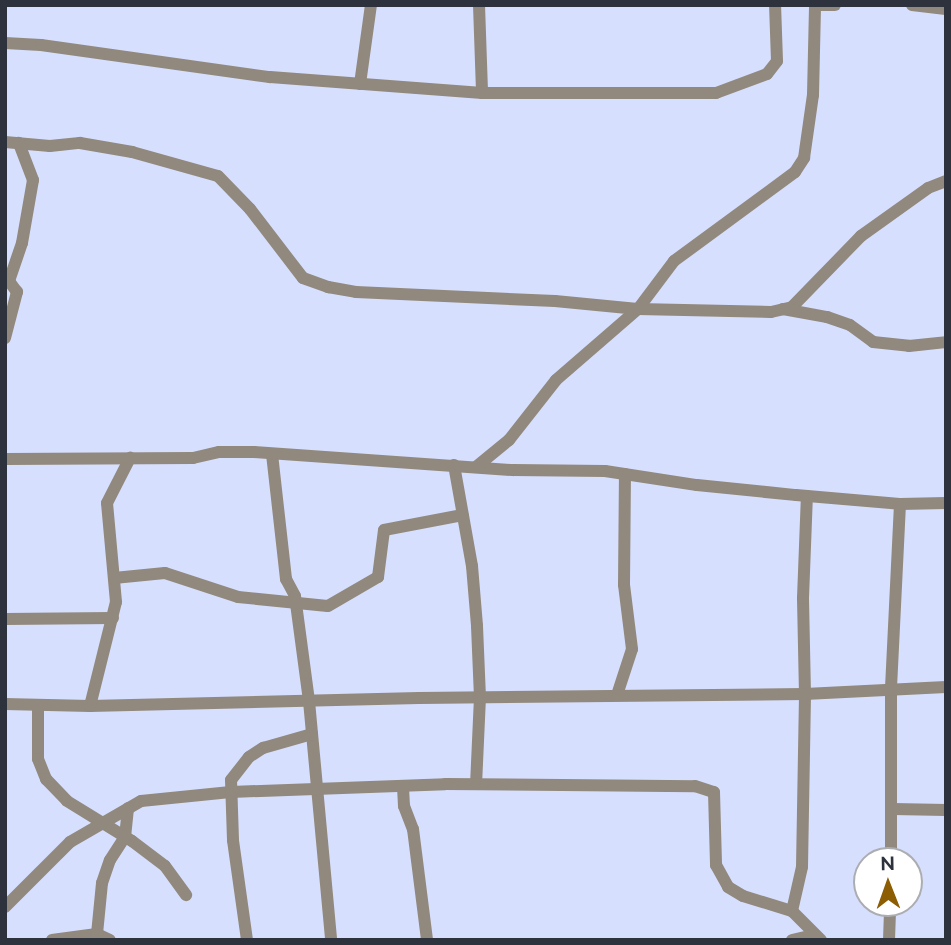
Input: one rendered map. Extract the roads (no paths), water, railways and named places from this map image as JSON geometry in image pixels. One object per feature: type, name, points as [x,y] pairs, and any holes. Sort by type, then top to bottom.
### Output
[{"type":"street","points":[[360,84],[371,5]]},
{"type":"street","points":[[479,5],[482,93]]},
{"type":"street","points":[[5,43],[41,45],[270,77],[482,93],[716,93],[767,74],[777,61],[775,5]]},
{"type":"street","points":[[476,467],[509,440],[556,380],[638,309],[674,261],[795,172],[804,158],[813,95],[818,5],[835,5]]},
{"type":"street","points":[[912,5],[946,9]]},
{"type":"street","points":[[5,142],[50,146],[80,143],[132,152],[218,176],[250,209],[303,278],[328,287],[356,292],[555,301],[638,309],[771,312],[783,309],[804,297],[862,236],[928,188],[946,181]]},
{"type":"street","points":[[5,338],[17,292],[9,281],[22,243],[33,180],[19,143]]},
{"type":"street","points":[[783,309],[827,317],[850,325],[873,342],[909,346],[946,342]]},
{"type":"street","points":[[5,459],[193,457],[219,452],[272,454],[625,474],[697,485],[807,496],[900,504],[946,503]]},
{"type":"street","points":[[272,454],[286,579],[296,604],[309,701],[331,940]]},
{"type":"street","points":[[90,706],[116,602],[107,503],[130,458]]},
{"type":"street","points":[[454,465],[473,578],[480,697],[476,784]]},
{"type":"street","points":[[617,695],[632,649],[624,584],[625,474]]},
{"type":"street","points":[[792,912],[802,867],[805,694],[803,598],[807,496]]},
{"type":"street","points":[[892,847],[891,688],[900,504]]},
{"type":"street","points":[[114,578],[165,573],[238,597],[328,606],[378,578],[384,530],[463,515]]},
{"type":"street","points":[[5,619],[113,618]]},
{"type":"street","points":[[5,704],[90,706],[480,697],[805,694],[946,687]]},
{"type":"street","points":[[38,706],[38,759],[46,779],[68,801],[165,866],[186,895]]},
{"type":"street","points":[[247,940],[233,840],[231,780],[249,757],[263,748],[312,734]]},
{"type":"street","points":[[5,907],[70,842],[141,801],[231,792],[476,784],[593,783],[706,787],[713,792],[716,865],[720,876],[743,896],[792,912],[818,937]]},
{"type":"street","points":[[402,787],[404,806],[413,829],[427,940]]},
{"type":"street","points":[[97,934],[102,883],[110,860],[125,837],[128,808]]},
{"type":"street","points":[[893,809],[946,810]]},
{"type":"street","points":[[889,940],[890,917]]},
{"type":"street","points":[[52,940],[97,934],[110,940]]},
{"type":"street","points":[[792,940],[818,937]]}]
